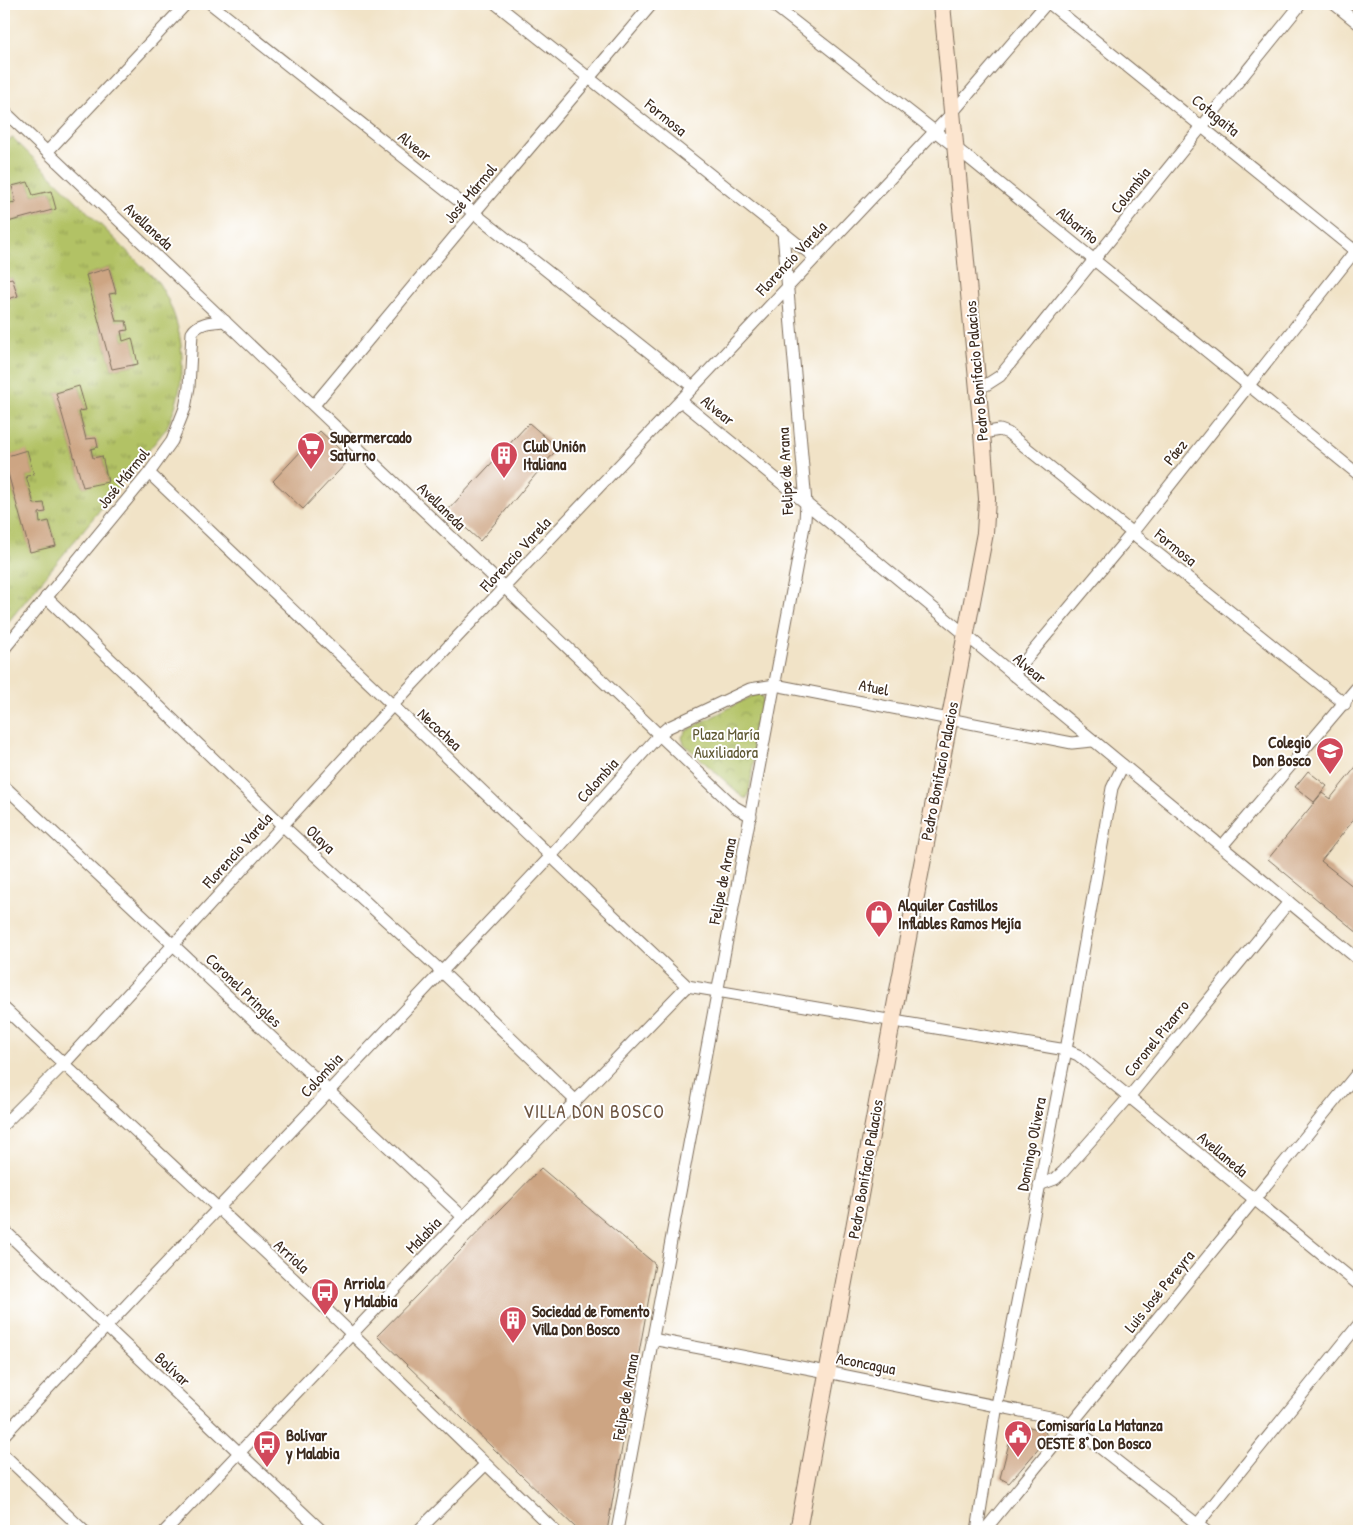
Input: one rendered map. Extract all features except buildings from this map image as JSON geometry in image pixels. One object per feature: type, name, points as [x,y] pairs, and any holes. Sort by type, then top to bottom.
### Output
[{"type":"street","points":[[47,152],[186,4]]},
{"type":"street","name":"Alvear","points":[[211,4],[693,387]]},
{"type":"street","name":"Formosa","points":[[496,4],[814,257]]},
{"type":"street","name":"José Mármol","points":[[314,405],[652,4]]},
{"type":"street","name":"Albariño","points":[[772,4],[956,147],[1359,476]]},
{"type":"street","name":"Pedro Bonifacio Palacios","points":[[798,1531],[985,533],[987,499],[982,433],[942,4]]},
{"type":"street","name":"Florencio Varela","points":[[4,1124],[63,1065],[392,706],[505,589],[814,257],[953,112],[1046,4]]},
{"type":"street","name":"Cotagaita","points":[[1050,4],[1358,250]]},
{"type":"street","name":"Colombia","points":[[977,384],[986,385],[1000,376],[1301,4]]},
{"type":"street","points":[[1334,4],[1359,24]]},
{"type":"street","name":"Avellaneda","points":[[4,112],[735,807],[751,816]]},
{"type":"street","name":"Felipe de Arana","points":[[618,1531],[652,1340],[776,685],[806,503],[783,232]]},
{"type":"street","name":"Páez","points":[[1013,676],[1132,533],[1358,250]]},
{"type":"street","name":"José Mármol","points":[[4,649],[149,473],[172,441],[185,408],[192,365],[192,334],[194,329],[203,324],[225,321]]},
{"type":"street","name":"Alvear","points":[[681,401],[1359,960]]},
{"type":"street","name":"Formosa","points":[[982,433],[1000,430],[1008,433],[1345,704]]},
{"type":"street","name":"Necochea","points":[[149,473],[687,986]]},
{"type":"street","name":"Olaya","points":[[46,598],[282,825],[441,971],[576,1101]]},
{"type":"street","name":"Atuel","points":[[659,735],[667,728],[750,689],[776,685],[1072,743],[1092,741]]},
{"type":"street","points":[[1223,846],[1345,704],[1359,685]]},
{"type":"street","name":"Colombia","points":[[4,1435],[551,856],[659,735]]},
{"type":"street","name":"Domingo Olivera","points":[[977,1531],[997,1405],[1066,1050],[1112,788],[1123,764]]},
{"type":"street","name":"Coronel Pringles","points":[[4,786],[327,1092],[463,1217]]},
{"type":"street","name":"Coronel Pizarro","points":[[1039,1184],[1055,1179],[1059,1175],[1128,1097],[1289,902]]},
{"type":"street","points":[[687,986],[1066,1050]]},
{"type":"street","name":"Malabia","points":[[165,1531],[463,1217],[687,986]]},
{"type":"street","name":"Arriola","points":[[4,1008],[351,1334],[555,1531]]},
{"type":"street","name":"Avellaneda","points":[[1066,1050],[1078,1056],[1253,1200],[1359,1284]]},
{"type":"street","name":"Luis José Pereyra","points":[[984,1531],[1359,1070]]},
{"type":"street","name":"Bolívar","points":[[4,1230],[322,1531]]},
{"type":"street","points":[[1072,1425],[1199,1529],[1359,1324]]},
{"type":"street","name":"Aconcagua","points":[[652,1340],[997,1405],[1060,1419],[1072,1425]]},
{"type":"street","points":[[4,1455],[84,1531]]},
{"type":"street","points":[[418,1531],[485,1465]]},
{"type":"green space","points":[[13,138],[158,282],[168,299],[180,336],[182,374],[174,411],[166,429],[4,627],[4,459],[30,551],[56,546],[49,521],[40,523],[39,513],[46,512],[44,503],[34,504],[26,476],[34,475],[27,451],[4,457],[4,314],[8,313],[4,300],[18,296],[12,278],[4,280],[4,223],[56,209],[51,191],[33,195],[28,182],[12,186],[16,202],[4,204],[4,142]],"holes":[[[109,268],[116,292],[109,294],[116,321],[126,321],[128,329],[121,331],[123,341],[132,339],[138,364],[112,369],[86,275]],[[79,386],[86,410],[79,411],[86,439],[96,439],[98,447],[91,449],[93,458],[102,456],[108,481],[83,487],[56,393]]]},
{"type":"green space","name":"Plaza María Auxiliadora","points":[[760,693],[763,700],[749,792],[747,798],[744,798],[684,744],[682,737],[686,731]]},
{"type":"place","name":"Supermercado Saturno","points":[[311,470]]},
{"type":"place","name":"Club Unión Italiana","points":[[504,479]]},
{"type":"place","name":"Colegio Don Bosco","points":[[1330,775]]},
{"type":"place","name":"Alquiler Castillos Inflables Ramos Mejía","points":[[879,938]]},
{"type":"place","name":"Arriola y Malabia","points":[[325,1316]]},
{"type":"place","name":"Sociedad de Fomento Villa Don Bosco","points":[[513,1344]]},
{"type":"place","name":"Comisaría La Matanza OESTE 8° Don Bosco","points":[[1018,1458]]},
{"type":"place","name":"Bolívar y Malabia","points":[[267,1468]]},
{"type":"district","name":"VILLA DON BOSCO","points":[[594,1111]]}]
